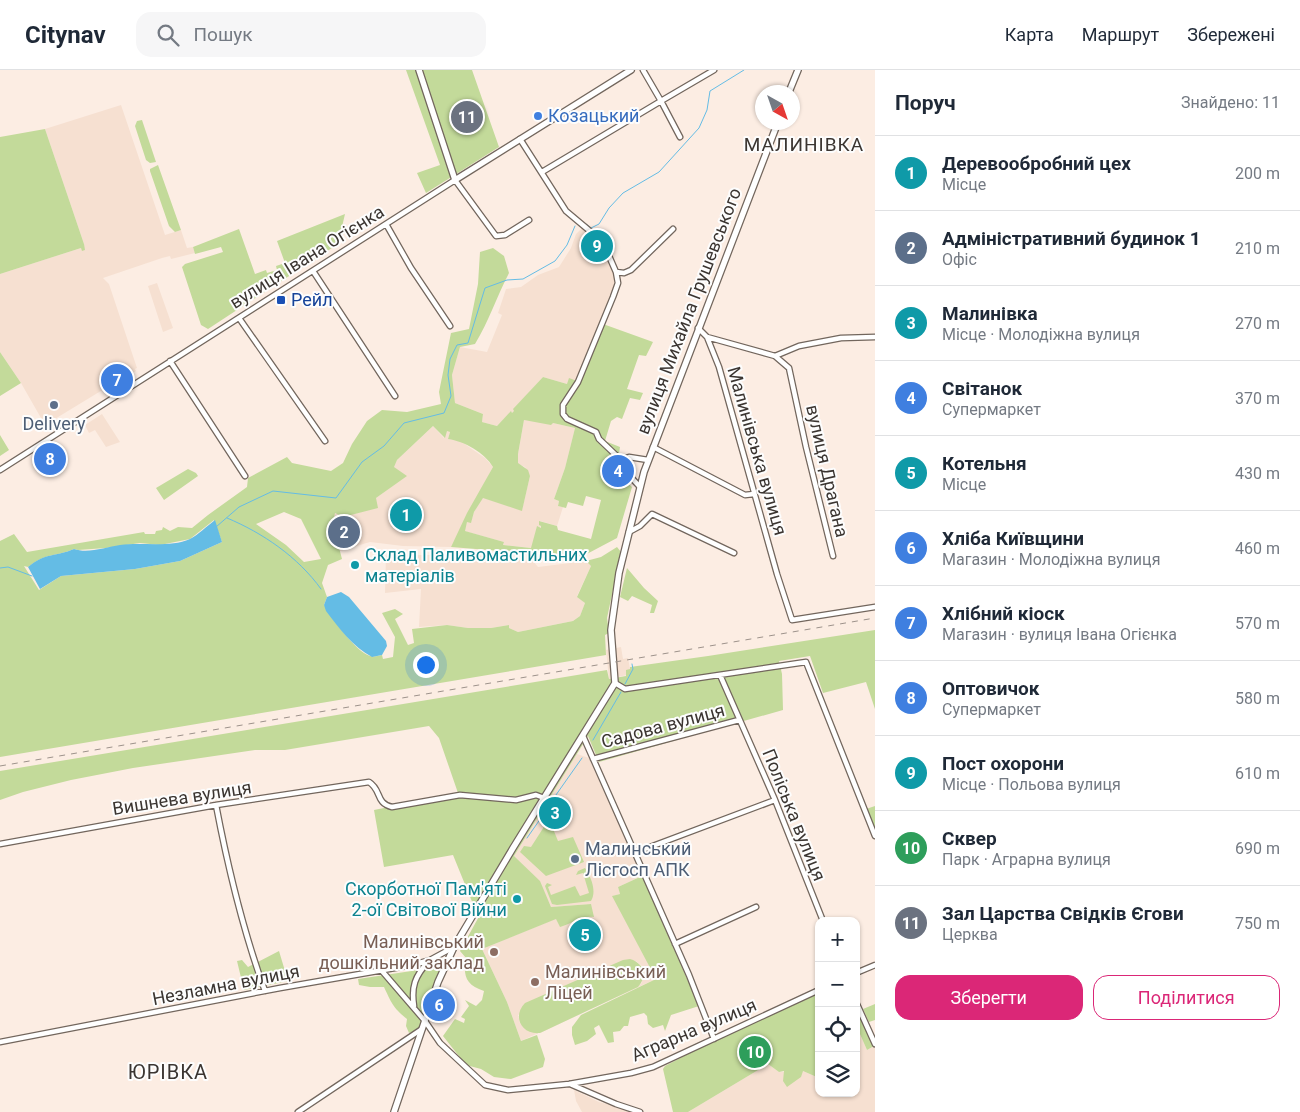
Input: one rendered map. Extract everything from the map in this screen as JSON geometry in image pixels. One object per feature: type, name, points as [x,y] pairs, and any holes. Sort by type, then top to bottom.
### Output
[{"type":"street","points":[[419,70],[456,180],[496,236],[505,235],[529,220]]},
{"type":"street","name":"вулиця Івана Огієнка","points":[[0,470],[630,70]]},
{"type":"street","points":[[642,70],[680,137]]},
{"type":"street","points":[[542,172],[714,70]]},
{"type":"street","points":[[792,85],[798,70]]},
{"type":"street","name":"вулиця Михайла Грушевського","points":[[615,683],[611,630],[619,573],[640,487],[648,460],[775,130]]},
{"type":"street","points":[[520,139],[566,211],[597,237],[609,256],[616,272],[618,283],[578,382],[563,405],[563,414],[567,419],[596,432],[599,440],[621,460],[627,473],[640,487]]},
{"type":"street","points":[[386,224],[411,268],[450,326]]},
{"type":"street","points":[[616,272],[624,273],[631,270],[673,229]]},
{"type":"street","points":[[313,271],[395,396]]},
{"type":"street","points":[[238,318],[325,441]]},
{"type":"street","points":[[698,328],[707,337],[775,356],[799,346],[841,338],[875,337]]},
{"type":"street","name":"Малинівська вулиця","points":[[707,337],[719,367],[777,574],[792,620],[875,607]]},
{"type":"street","name":"вулиця Драгана","points":[[775,356],[789,368],[833,556]]},
{"type":"street","points":[[170,361],[245,476]]},
{"type":"street","points":[[653,447],[745,495],[754,494]]},
{"type":"street","points":[[621,460],[629,458],[648,460]]},
{"type":"street","points":[[629,532],[640,526],[652,514],[734,553]]},
{"type":"street","points":[[394,1112],[438,982],[454,947],[615,683],[625,689],[806,662],[875,836]]},
{"type":"street","name":"Поліська вулиця","points":[[720,675],[775,800],[821,917]]},
{"type":"street","name":"Садова вулиця","points":[[593,759],[620,750],[740,720]]},
{"type":"street","points":[[582,736],[675,944],[714,1038]]},
{"type":"street","name":"Вишнева вулиця","points":[[0,844],[216,805],[369,782],[376,788],[381,802],[392,807],[460,795],[516,800],[536,795],[544,798]]},
{"type":"street","points":[[634,853],[775,800]]},
{"type":"street","points":[[216,805],[233,886],[255,965],[265,992]]},
{"type":"street","points":[[675,944],[756,907]]},
{"type":"street","name":"Незламна вулиця","points":[[0,1042],[412,966],[430,960],[454,947]]},
{"type":"street","points":[[414,1008],[411,992],[415,980],[430,960]]},
{"type":"street","points":[[860,971],[875,965]]},
{"type":"street","name":"Аграрна вулиця","points":[[382,971],[425,1021],[440,1043],[485,1085],[508,1090],[569,1084],[631,1073],[652,1067],[815,992]]},
{"type":"street","points":[[858,1007],[875,1044]]},
{"type":"street","points":[[298,1112],[422,1029]]},
{"type":"street","points":[[569,1084],[640,1112]]},
{"type":"shaded area","points":[[121,105],[165,235],[181,230],[187,248],[193,247],[195,253],[171,259],[170,256],[162,258],[103,278],[109,284],[137,368],[135,369],[136,371],[45,425],[21,383],[0,352],[0,274],[81,248],[84,244],[45,129]]},
{"type":"shaded area","points":[[583,227],[597,241],[607,256],[616,275],[616,280],[578,381],[567,384],[543,377],[514,409],[515,411],[511,412],[497,426],[482,422],[483,414],[455,403],[452,375],[460,347],[487,352],[502,315],[498,313],[506,289],[521,287],[538,275],[559,267],[571,248],[576,234]]},
{"type":"shaded area","points":[[157,283],[173,328],[163,332],[148,286]]},
{"type":"shaded area","points":[[102,414],[120,442],[106,447],[95,430],[89,433],[85,425]]},
{"type":"shaded area","points":[[524,420],[553,423],[575,428],[565,468],[554,499],[559,501],[558,506],[563,507],[557,526],[540,521],[541,528],[537,527],[532,548],[503,545],[504,542],[464,531],[467,522],[471,522],[474,512],[483,497],[522,510],[530,476],[525,467],[518,464]]},
{"type":"shaded area","points":[[433,426],[444,438],[447,430],[450,432],[448,439],[459,440],[485,458],[493,467],[451,547],[403,546],[370,542],[340,551],[333,524],[335,513],[344,517],[376,498],[406,476],[393,467],[397,460]]},
{"type":"shaded area","points":[[462,554],[533,561],[538,567],[586,561],[591,566],[577,596],[585,603],[580,616],[573,621],[518,632],[509,628],[509,625],[491,628],[468,628],[447,625],[419,627],[421,589],[385,593],[386,556]]},
{"type":"shaded area","points":[[621,647],[623,659],[628,658],[630,669],[627,675],[609,679],[606,650]]},
{"type":"shaded area","name":"Малинський Лісгосп АПК","points":[[577,754],[589,758],[642,876],[618,887],[620,894],[613,896],[656,979],[590,1009],[641,984],[644,975],[642,966],[636,961],[518,1015],[520,1023],[539,1033],[521,1041],[507,1002],[482,949],[591,904],[551,907],[539,881],[514,856]]},
{"type":"shaded area","points":[[860,1034],[867,1050],[874,1046],[875,1048],[875,1112],[688,1112],[768,1064],[779,1072],[803,1071],[815,1076],[815,1097],[860,1097]]},
{"type":"shaded area","points":[[574,1090],[599,1102],[639,1112],[582,1112],[576,1101]]},
{"type":"green space","points":[[406,70],[472,70],[499,147],[426,193],[417,173],[440,165]]},
{"type":"green space","points":[[142,120],[156,162],[150,163],[146,160],[135,126],[137,121]]},
{"type":"green space","points":[[45,129],[85,250],[82,251],[81,248],[0,274],[0,137]]},
{"type":"green space","points":[[158,165],[181,230],[175,232],[169,226],[150,171],[150,169]]},
{"type":"green space","points":[[345,214],[338,244],[208,329],[201,325],[182,267],[185,264],[223,252],[221,247],[195,254],[193,247],[239,229],[255,274],[266,270],[267,273],[277,270],[276,266],[285,263],[277,241]]},
{"type":"green space","points":[[493,248],[504,256],[509,273],[475,344],[460,347],[452,375],[455,403],[483,414],[482,422],[497,426],[511,411],[512,413],[514,411],[513,409],[543,377],[567,384],[569,378],[577,381],[615,286],[615,267],[620,275],[620,281],[603,324],[653,342],[646,356],[639,355],[627,389],[643,393],[640,400],[630,398],[622,419],[617,417],[611,421],[605,441],[620,447],[617,466],[621,467],[619,480],[623,479],[632,487],[617,538],[583,556],[451,547],[467,513],[493,467],[474,448],[448,439],[450,432],[447,431],[445,438],[433,426],[397,460],[394,467],[407,476],[376,498],[378,508],[343,517],[335,513],[333,524],[342,559],[328,565],[322,583],[327,597],[324,605],[345,634],[358,648],[370,656],[382,655],[383,659],[393,657],[395,637],[382,613],[395,609],[403,614],[395,619],[408,645],[414,643],[412,629],[447,625],[468,628],[491,628],[509,625],[509,628],[518,632],[573,621],[580,616],[585,603],[577,597],[591,566],[586,561],[601,557],[617,547],[621,552],[607,618],[609,633],[605,635],[606,655],[0,757],[0,541],[14,534],[27,552],[144,532],[145,534],[155,534],[156,531],[162,530],[163,527],[170,531],[178,527],[192,528],[247,487],[248,478],[287,457],[292,463],[331,471],[343,463],[352,444],[367,421],[382,410],[407,412],[441,404],[439,392],[451,333],[469,329],[478,284],[480,252]],"holes":[[[524,420],[551,425],[553,423],[575,428],[565,468],[554,499],[559,501],[558,506],[566,508],[568,502],[583,506],[586,496],[601,500],[591,539],[558,530],[557,526],[539,521],[541,528],[537,526],[531,548],[503,545],[504,542],[465,531],[467,522],[471,523],[474,512],[483,498],[522,511],[530,476],[528,470],[518,463]],[[284,512],[301,519],[321,559],[304,562],[286,545],[256,524]],[[214,520],[222,542],[180,561],[135,569],[61,576],[39,590],[24,566],[28,567],[46,557],[74,549],[106,548],[140,543],[160,545],[190,539]]]},
{"type":"green space","points":[[0,352],[21,383],[0,396]]},
{"type":"green space","points":[[0,435],[9,450],[0,456]]},
{"type":"green space","points":[[188,469],[198,476],[164,500],[156,488]]},
{"type":"green space","points":[[627,568],[658,601],[654,613],[650,613],[652,605],[632,596],[628,601],[620,597]]},
{"type":"green space","points":[[875,630],[875,709],[866,682],[823,693],[810,656],[779,661],[782,674],[783,710],[599,762],[588,736],[514,856],[540,881],[551,907],[591,904],[594,917],[581,918],[560,927],[556,919],[482,949],[507,1002],[521,1041],[537,1035],[545,1059],[543,1067],[511,1079],[494,1077],[481,1069],[466,1065],[443,1036],[455,1019],[464,1023],[465,1019],[461,1017],[469,1006],[465,1000],[476,1006],[482,1000],[484,991],[473,986],[467,979],[465,974],[466,958],[460,951],[482,911],[473,904],[453,855],[384,867],[374,810],[458,793],[439,738],[429,726],[285,750],[255,750],[133,768],[71,780],[0,800],[0,771],[607,670],[609,679],[626,676],[626,670],[630,669],[630,667]],"holes":[[[516,894],[520,894],[523,901],[522,904],[515,904],[511,899]]]},
{"type":"green space","points":[[875,806],[875,829],[866,809]]},
{"type":"green space","points":[[549,819],[558,841],[573,837],[584,862],[546,876],[520,852],[524,846],[531,847]]},
{"type":"green space","points":[[585,868],[593,889],[591,901],[552,904],[545,886],[547,883],[552,885],[548,887],[551,895],[575,886],[580,896],[589,893],[583,873],[576,875],[578,871]]},
{"type":"green space","points":[[642,876],[699,1006],[671,1015],[665,1031],[663,1025],[653,1028],[648,1024],[647,1016],[644,1013],[630,1017],[628,1026],[624,1026],[620,1031],[613,1032],[614,1042],[608,1043],[599,1025],[594,1028],[596,1034],[587,1041],[575,1045],[572,1027],[581,1015],[656,979],[612,896],[620,894],[618,887]]},
{"type":"green space","points":[[279,951],[288,981],[244,990],[237,961],[242,960],[248,967]]},
{"type":"green space","points":[[445,958],[419,1030],[409,1033],[406,1026],[407,1019],[398,1011],[384,987],[359,985],[358,979],[425,969]]},
{"type":"green space","points":[[630,959],[639,964],[643,970],[643,979],[638,987],[540,1033],[528,1031],[520,1024],[519,1013],[525,1003],[623,960]]},
{"type":"green space","points":[[815,994],[815,1076],[803,1071],[801,1077],[787,1087],[783,1081],[784,1071],[779,1072],[768,1064],[688,1112],[673,1112],[663,1069],[665,1066],[713,1041]]},
{"type":"green space","points":[[875,1004],[875,1020],[869,1022],[863,1009]]},
{"type":"green space","points":[[860,1015],[874,1046],[867,1050],[860,1034]]},
{"type":"water","points":[[215,520],[222,542],[180,561],[135,569],[61,576],[40,589],[28,567],[40,559],[74,549],[91,550],[120,545],[182,542],[193,537]]},
{"type":"water","points":[[341,592],[349,597],[386,641],[387,646],[382,655],[372,657],[365,653],[347,637],[326,611],[324,605],[327,597]]},
{"type":"waterway","points":[[586,224],[591,228],[599,224],[609,208],[623,193],[659,172],[699,128],[707,110],[710,91],[744,70]]},
{"type":"waterway","points":[[216,527],[239,507],[273,491],[336,498],[362,462],[384,446],[404,423],[444,413],[451,396],[448,375],[450,359],[457,345],[468,343],[485,288],[507,280],[523,279],[555,261],[567,245],[575,226]]},
{"type":"waterway","points":[[227,518],[254,531],[291,556],[321,589]]},
{"type":"waterway","points":[[0,568],[8,567],[32,576]]},
{"type":"waterway","points":[[625,684],[633,669],[632,664]]},
{"type":"waterway","points":[[593,740],[621,692]]},
{"type":"waterway","points":[[551,802],[582,758]]},
{"type":"waterway","points":[[527,838],[541,818]]},
{"type":"railway","points":[[0,766],[875,618]]},
{"type":"place","name":"Козацький","points":[[538,116]]},
{"type":"place","name":"Зал Царства Свідків Єгови","points":[[467,117]]},
{"type":"place","name":"Пост охорони","points":[[597,246]]},
{"type":"place","name":"Рейл","points":[[281,300]]},
{"type":"place","name":"Хлібний кіоск","points":[[117,380]]},
{"type":"place","name":"Delivery","points":[[54,405]]},
{"type":"place","name":"Оптовичок","points":[[50,459]]},
{"type":"place","name":"Світанок","points":[[618,471]]},
{"type":"place","name":"Деревообробний цех","points":[[406,515]]},
{"type":"place","name":"Адміністративний будинок 1","points":[[344,532]]},
{"type":"place","name":"Склад Паливомастильних матеріалів","points":[[355,565]]},
{"type":"place","name":"Малинівка","points":[[555,813]]},
{"type":"place","name":"Малинський Лісгосп АПК","points":[[575,859]]},
{"type":"place","name":"Скорботної Пам'яті 2-ої Світової Війни","points":[[517,899]]},
{"type":"place","name":"Котельня","points":[[585,935]]},
{"type":"place","name":"Малинівський дошкільний заклад","points":[[494,952]]},
{"type":"place","name":"Малинівський Ліцей","points":[[535,982]]},
{"type":"place","name":"Хліба Київщини","points":[[439,1005]]},
{"type":"place","name":"Сквер","points":[[755,1052]]},
{"type":"district","name":"МАЛИНІВКА","points":[[804,144]]},
{"type":"district","name":"ЮРІВКА","points":[[168,1072]]}]
